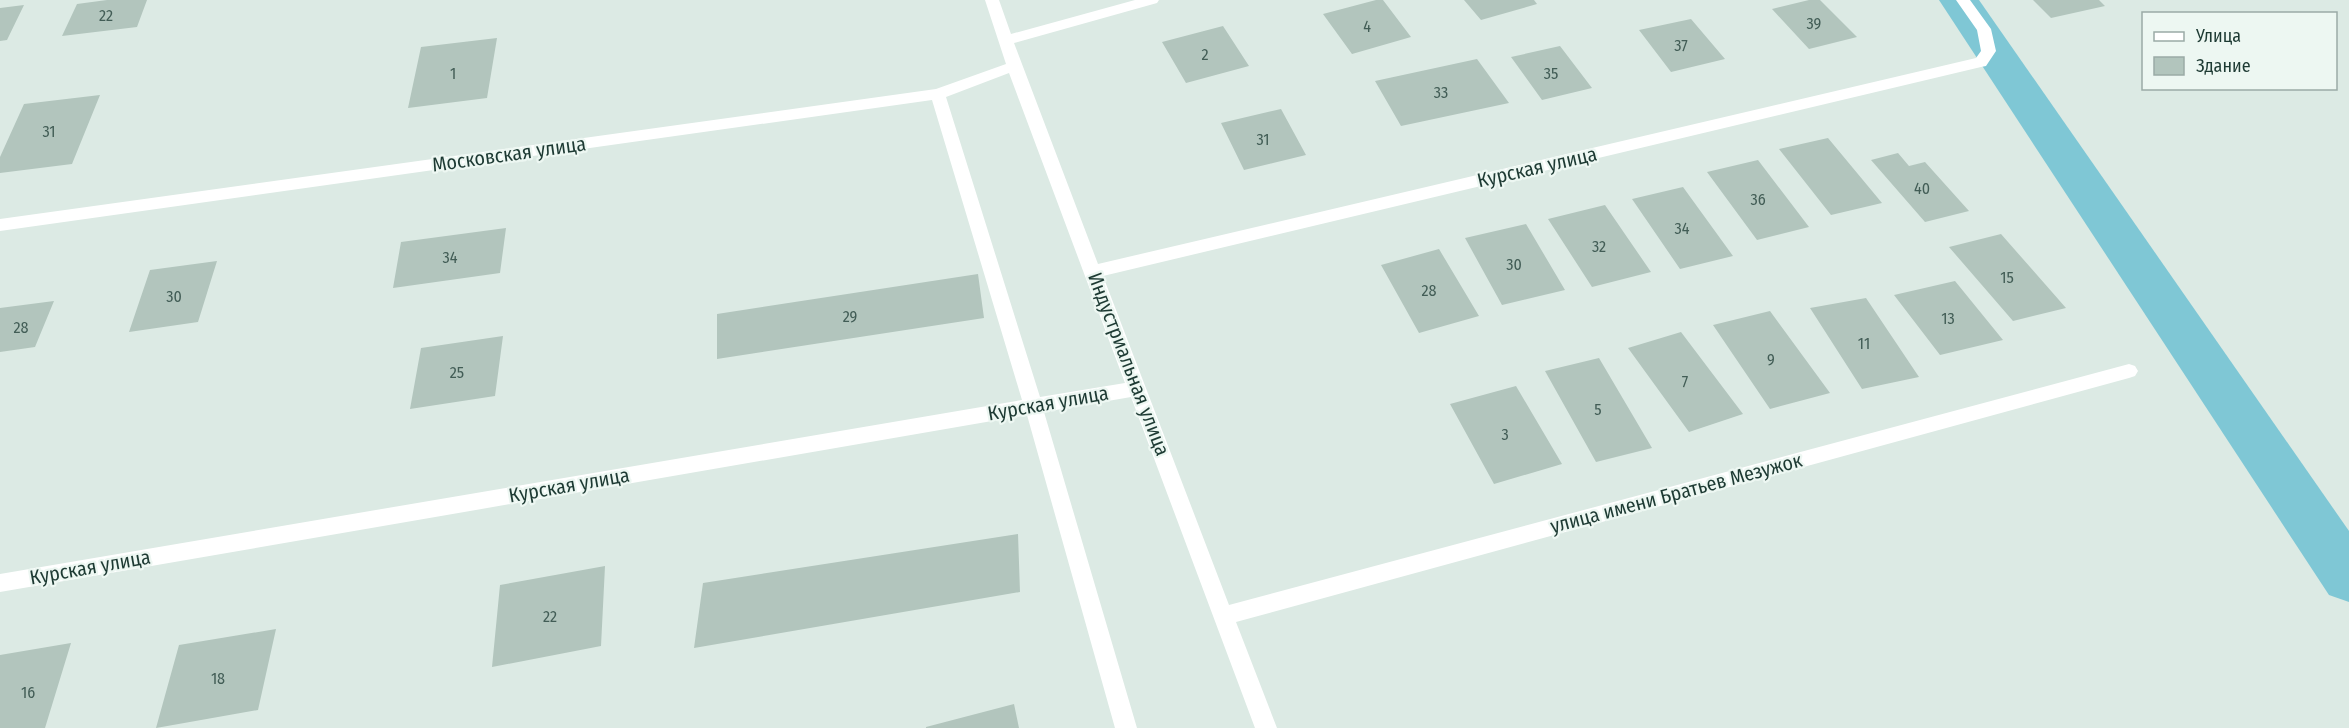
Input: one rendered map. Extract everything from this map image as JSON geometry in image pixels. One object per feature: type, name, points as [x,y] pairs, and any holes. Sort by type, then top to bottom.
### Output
[{"type":"street","name":"Индустриальная улица","points":[[992,0],[1014,66],[1266,728]]},
{"type":"street","points":[[1005,41],[1115,8],[1152,0]]},
{"type":"street","name":"Курская улица","points":[[1094,272],[1981,62],[1989,51],[1984,29],[1963,0]]},
{"type":"street","name":"Московская улица","points":[[0,225],[938,94],[1014,66]]},
{"type":"street","points":[[938,94],[1033,405],[1126,728]]},
{"type":"street","name":"улица имени Братьев Мезужок","points":[[1224,616],[2129,371]]},
{"type":"street","name":"Курская улица","points":[[0,583],[1138,388]]},
{"type":"building","points":[[107,0],[147,0],[137,27],[62,36],[77,4]]},
{"type":"building","points":[[1383,0],[1411,37],[1352,54],[1323,14]]},
{"type":"building","points":[[1464,0],[1534,0],[1537,4],[1481,20]]},
{"type":"building","points":[[1809,0],[1820,0],[1857,37],[1809,49],[1772,9]]},
{"type":"building","points":[[2033,0],[2099,0],[2105,6],[2051,18]]},
{"type":"building","points":[[24,5],[7,40],[0,41],[0,8]]},
{"type":"building","points":[[1691,19],[1725,59],[1671,72],[1639,30]]},
{"type":"building","points":[[1223,26],[1249,66],[1186,83],[1162,42]]},
{"type":"building","points":[[497,38],[487,98],[408,108],[421,47]]},
{"type":"building","points":[[1560,46],[1592,88],[1542,100],[1511,57]]},
{"type":"building","points":[[1477,59],[1509,103],[1401,126],[1375,81]]},
{"type":"building","points":[[100,95],[72,164],[0,173],[0,157],[24,104]]},
{"type":"building","points":[[1281,109],[1306,155],[1244,170],[1221,123]]},
{"type":"building","points":[[1828,138],[1882,203],[1831,215],[1779,149]]},
{"type":"building","points":[[1898,153],[1909,166],[1925,162],[1969,211],[1925,222],[1871,160]]},
{"type":"building","points":[[1758,160],[1809,227],[1757,240],[1707,172]]},
{"type":"building","points":[[1683,187],[1733,256],[1680,269],[1632,199]]},
{"type":"building","points":[[1605,205],[1651,272],[1592,287],[1548,219]]},
{"type":"building","points":[[1526,224],[1565,290],[1502,305],[1465,238]]},
{"type":"building","points":[[506,228],[500,273],[393,288],[401,242]]},
{"type":"building","points":[[2001,234],[2066,308],[2013,321],[1949,247]]},
{"type":"building","points":[[1439,249],[1479,316],[1419,333],[1381,265]]},
{"type":"building","points":[[217,261],[198,322],[129,332],[150,270]]},
{"type":"building","points":[[978,274],[984,318],[717,359],[717,314]]},
{"type":"building","points":[[1955,281],[2003,340],[1940,355],[1894,295]]},
{"type":"building","points":[[1866,298],[1919,377],[1862,389],[1810,308]]},
{"type":"building","points":[[54,301],[35,347],[0,352],[0,308]]},
{"type":"building","points":[[1770,311],[1830,393],[1770,409],[1713,325]]},
{"type":"building","points":[[1681,332],[1743,414],[1689,432],[1628,348]]},
{"type":"building","points":[[503,336],[495,396],[410,409],[421,348]]},
{"type":"building","points":[[1599,358],[1652,448],[1596,462],[1545,371]]},
{"type":"building","points":[[1516,386],[1562,464],[1494,484],[1450,404]]},
{"type":"building","points":[[1018,534],[1020,592],[694,648],[703,583]]},
{"type":"building","points":[[605,566],[601,646],[492,667],[500,585]]},
{"type":"building","points":[[276,629],[258,710],[156,728],[179,645]]},
{"type":"building","points":[[71,643],[45,728],[0,728],[0,655]]},
{"type":"building","points":[[1014,704],[1019,728],[926,728],[926,727]]},
{"type":"waterway","points":[[1959,0],[2349,577]]}]
